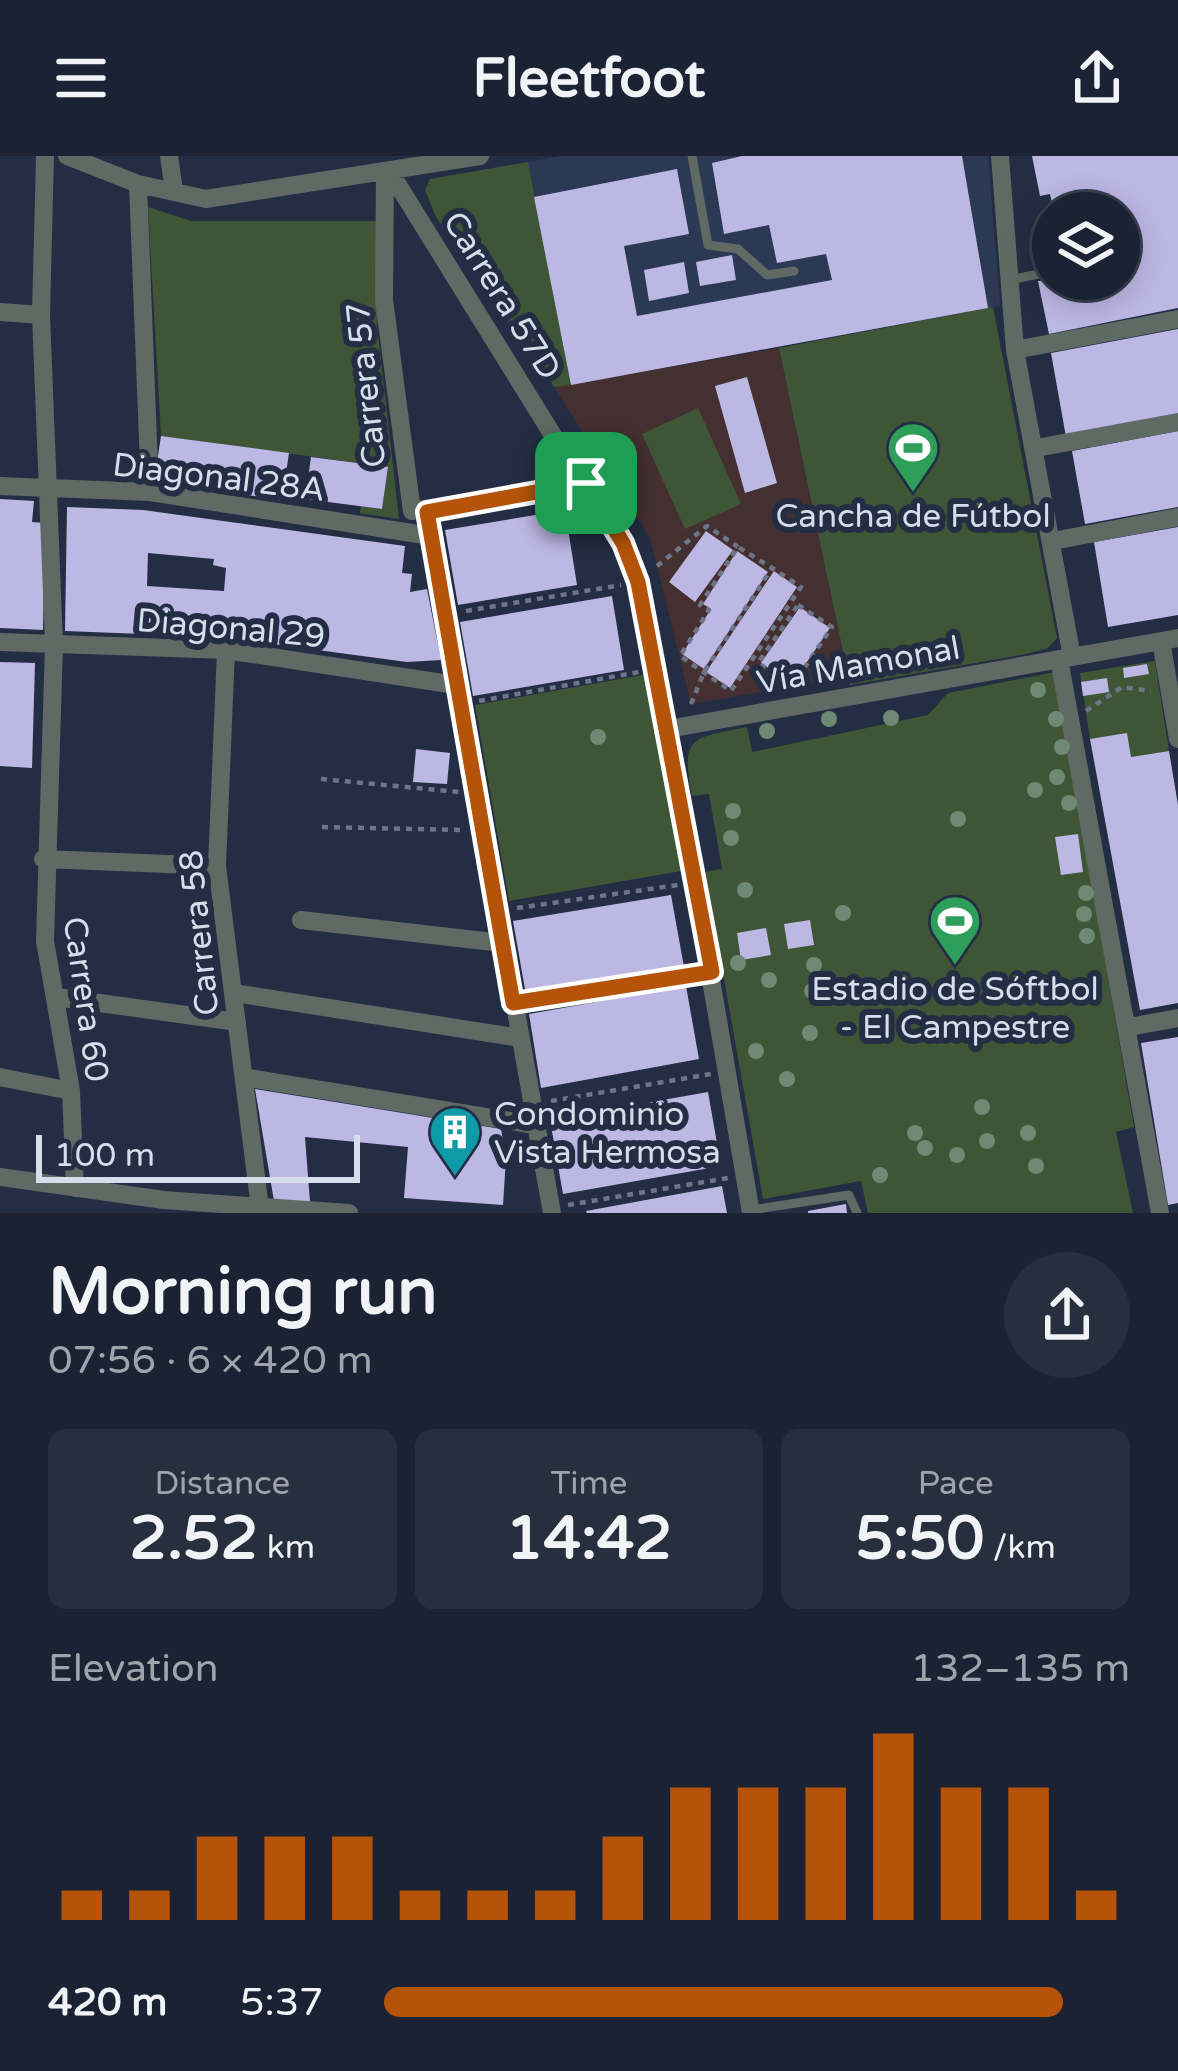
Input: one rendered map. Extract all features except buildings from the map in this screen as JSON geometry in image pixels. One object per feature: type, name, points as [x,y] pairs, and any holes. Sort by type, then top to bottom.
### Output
[{"type":"street","name":"Carrera 60","points":[[45,156],[41,316],[54,644],[43,859],[47,974],[56,997],[71,1091],[74,1188]]},
{"type":"street","points":[[68,156],[139,184],[206,199],[480,156]]},
{"type":"street","points":[[169,156],[174,190]]},
{"type":"street","points":[[1000,156],[1015,350],[1053,541],[1071,722],[1160,1213]]},
{"type":"street","name":"Carrera 57D","points":[[387,172],[623,543],[638,582],[696,882],[751,1211]]},
{"type":"street","name":"Carrera 57","points":[[387,172],[384,300],[395,360],[409,506],[427,512],[551,1210]]},
{"type":"street","points":[[139,184],[150,492]]},
{"type":"street","points":[[0,312],[41,316]]},
{"type":"street","points":[[1015,350],[1178,319]]},
{"type":"street","points":[[1036,448],[1178,422]]},
{"type":"street","points":[[427,512],[586,483]]},
{"type":"street","name":"Diagonal 28A","points":[[0,486],[150,492],[431,536]]},
{"type":"street","points":[[1053,541],[1178,518]]},
{"type":"street","points":[[1169,640],[1178,739]]},
{"type":"street","name":"Vía Mamonal","points":[[668,729],[1169,640]]},
{"type":"street","name":"Diagonal 29","points":[[0,642],[226,650],[456,685]]},
{"type":"street","name":"Carrera 58","points":[[226,650],[217,866],[248,1078],[260,1208]]},
{"type":"street","points":[[43,859],[217,866]]},
{"type":"street","points":[[301,920],[502,943]]},
{"type":"street","points":[[234,993],[520,1038]]},
{"type":"street","points":[[56,997],[237,1022]]},
{"type":"street","points":[[1129,1027],[1178,1018]]},
{"type":"street","points":[[0,1077],[71,1091]]},
{"type":"street","points":[[248,1078],[535,1125]]},
{"type":"street","points":[[0,1177],[102,1192],[349,1213]]},
{"type":"street","points":[[100,1213],[102,1192]]},
{"type":"lane","points":[[692,156],[708,244],[738,249],[767,275],[794,271]]},
{"type":"lane","points":[[1009,280],[1032,276]]},
{"type":"lane","points":[[751,1211],[849,1195],[857,1213]]},
{"type":"path","points":[[657,566],[706,526],[801,587],[779,627],[758,663],[792,686],[832,628],[798,605],[779,627],[731,691],[680,656],[709,610],[700,605],[738,547]]},
{"type":"path","points":[[691,704],[704,672],[772,568]]},
{"type":"path","points":[[444,614],[638,582]]},
{"type":"path","points":[[460,705],[656,669]]},
{"type":"path","points":[[1071,722],[1122,688],[1154,692],[1172,706]]},
{"type":"path","points":[[321,779],[476,794]]},
{"type":"path","points":[[322,826],[401,832],[481,827]]},
{"type":"path","points":[[496,911],[696,882]]},
{"type":"path","points":[[513,1003],[712,972]]},
{"type":"path","points":[[531,1104],[728,1072]]},
{"type":"path","points":[[551,1210],[745,1174]]},
{"type":"shaded area","points":[[560,156],[988,156],[1000,306],[571,385],[528,162]]},
{"type":"shaded area","points":[[779,348],[848,677],[691,704],[650,538],[554,387]]},
{"type":"green space","points":[[528,162],[571,385],[554,387],[436,217],[425,190],[430,179]]},
{"type":"green space","points":[[148,207],[191,221],[380,221],[377,325],[399,519],[360,513],[361,506],[382,509],[388,467],[161,436]]},
{"type":"green space","name":"Cancha de Fútbol","points":[[993,307],[1057,638],[1048,648],[1026,654],[850,685],[779,348]]},
{"type":"green space","points":[[698,408],[741,504],[685,529],[642,434]]},
{"type":"green space","points":[[1155,661],[1169,751],[1131,757],[1127,734],[1090,739],[1080,673]]},
{"type":"green space","points":[[1055,672],[1134,1127],[1116,1132],[1133,1213],[868,1213],[861,1181],[763,1199],[705,872],[722,869],[709,794],[692,796],[689,751],[702,738],[747,727],[752,752],[928,715],[948,693]]},
{"type":"green space","points":[[648,674],[681,871],[509,901],[475,705]]},
{"type":"place","name":"Cancha de Fútbol","points":[[913,494]]},
{"type":"place","name":"Estadio de Sóftbol - El Campestre","points":[[955,967]]},
{"type":"place","name":"Condominio Vista Hermosa","points":[[455,1178]]},
{"type":"route","points":[[586,483],[623,543],[638,582],[712,972],[513,1003],[427,512],[586,483]]}]
